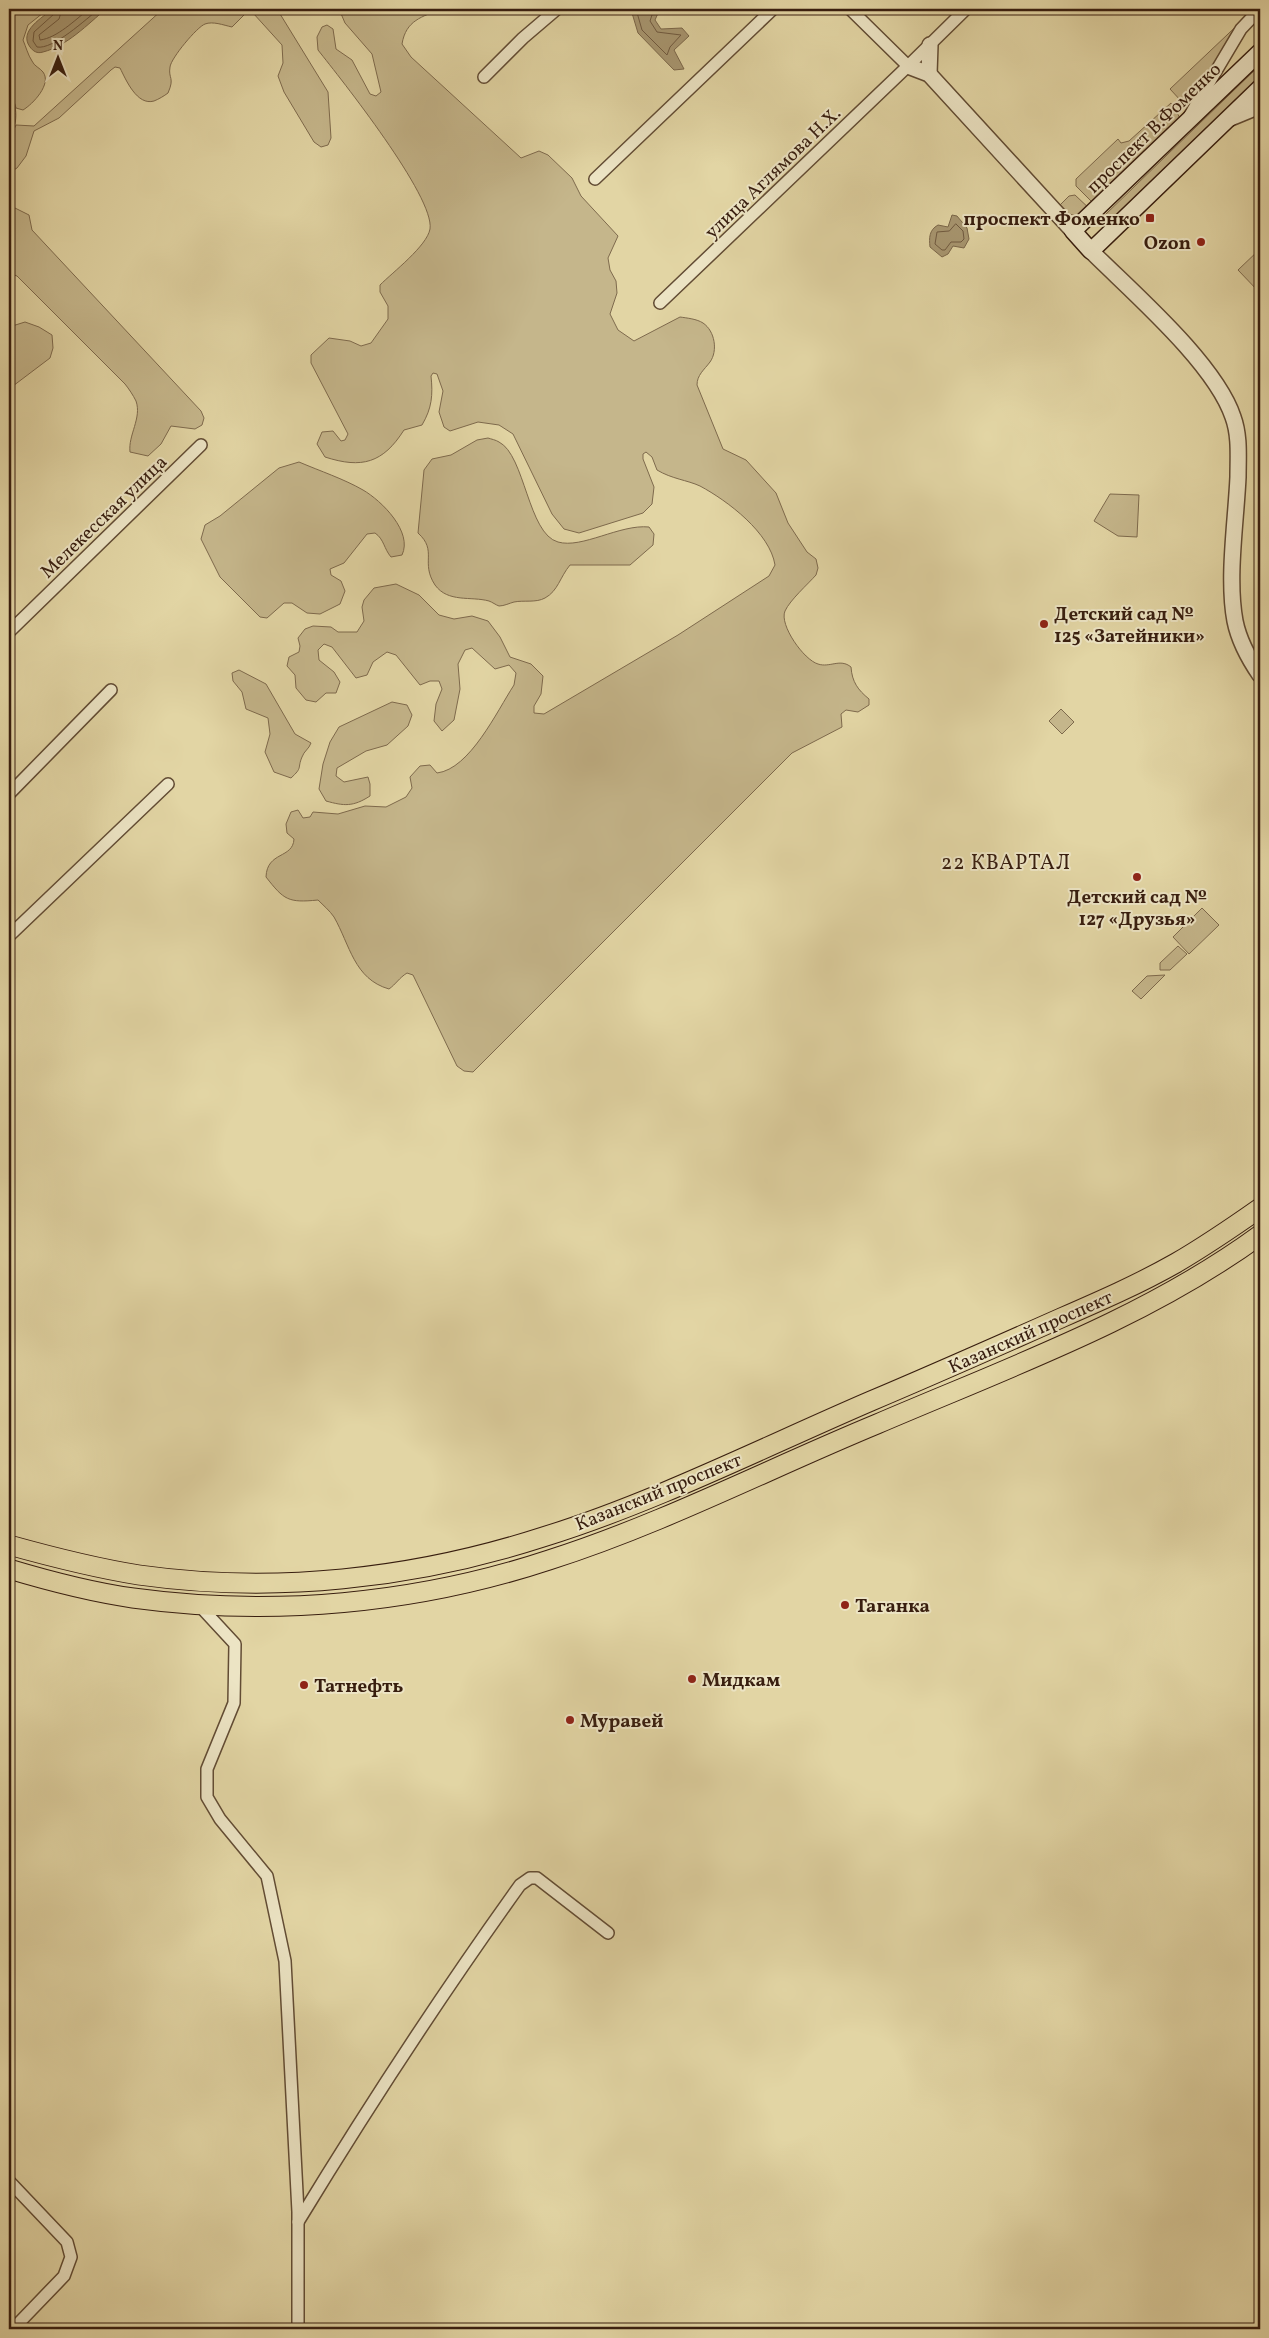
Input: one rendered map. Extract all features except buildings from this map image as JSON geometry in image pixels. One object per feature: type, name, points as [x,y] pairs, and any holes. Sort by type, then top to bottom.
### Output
[{"type":"main road","name":"проспект В.Фоменко","points":[[1072,231],[1260,52]]},
{"type":"main road","points":[[1072,231],[1091,251],[1260,88]]},
{"type":"main road","name":"Казанский проспект","points":[[9,1545],[90,1566],[140,1575],[252,1583],[315,1582],[375,1576],[492,1552],[544,1537],[659,1493],[1117,1293],[1174,1264],[1260,1208]]},
{"type":"main road","name":"Казанский проспект","points":[[9,1570],[84,1589],[132,1598],[252,1607],[321,1605],[390,1597],[496,1576],[548,1561],[641,1526],[1124,1316],[1178,1289],[1228,1259],[1260,1236]]},
{"type":"main road","points":[[852,1409],[866,1412],[869,1419],[860,1431]]},
{"type":"street","points":[[484,77],[523,38],[557,9]]},
{"type":"street","points":[[595,179],[773,9]]},
{"type":"street","points":[[850,9],[908,66],[930,74],[1072,231]]},
{"type":"street","name":"улица Аглямова Н.Х.","points":[[660,303],[966,9]]},
{"type":"street","points":[[1185,125],[1196,102],[1241,29],[1255,10]]},
{"type":"street","points":[[930,45],[930,74]]},
{"type":"street","points":[[1224,122],[1260,108]]},
{"type":"street","points":[[1091,251],[1168,327],[1193,356],[1223,392],[1234,418],[1238,452],[1232,595],[1235,622],[1243,648],[1260,675]]},
{"type":"street","name":"Мелекесская улица","points":[[9,632],[201,445]]},
{"type":"street","points":[[9,794],[110,690]]},
{"type":"street","points":[[9,936],[168,784]]},
{"type":"street","points":[[198,1604],[235,1644],[234,1703],[207,1769],[207,1797],[220,1819],[266,1876],[285,1961],[298,2222],[298,2329]]},
{"type":"street","points":[[298,2222],[361,2118],[464,1962],[520,1885],[530,1878],[537,1878],[608,1933]]},
{"type":"street","points":[[9,2181],[67,2242],[71,2258],[64,2276],[12,2329]]},
{"type":"shaded area","points":[[9,9],[48,9],[28,25],[23,40],[33,63],[43,72],[45,82],[40,93],[23,110],[16,108],[9,84]]},
{"type":"shaded area","points":[[163,9],[277,9],[328,92],[331,138],[328,145],[321,147],[314,142],[284,92],[278,76],[283,63],[282,45],[253,13],[246,13],[232,27],[211,23],[201,26],[179,50],[171,63],[171,84],[168,93],[154,101],[148,102],[137,96],[120,68],[115,67],[59,118],[34,131],[26,156],[17,168],[9,173],[9,140],[16,125],[34,126]]},
{"type":"shaded area","points":[[339,9],[441,9],[421,17],[411,24],[402,44],[411,57],[521,158],[539,151],[548,155],[572,178],[581,196],[618,236],[608,258],[610,270],[616,281],[617,293],[610,314],[618,330],[634,341],[680,317],[698,321],[707,327],[713,336],[714,352],[710,362],[700,375],[697,385],[723,449],[746,460],[776,493],[788,523],[807,552],[816,559],[818,568],[816,575],[795,597],[785,611],[784,617],[789,633],[800,649],[812,661],[822,665],[843,663],[851,667],[856,685],[869,699],[869,705],[858,712],[846,710],[841,714],[842,727],[792,753],[473,1072],[464,1071],[457,1066],[413,975],[407,973],[389,989],[377,984],[360,969],[334,917],[318,900],[300,901],[287,898],[266,877],[267,869],[271,863],[293,845],[294,839],[287,833],[286,824],[291,812],[298,810],[303,818],[310,817],[313,812],[338,814],[365,806],[386,807],[406,797],[412,788],[410,777],[420,766],[430,765],[437,773],[449,769],[461,761],[471,750],[482,737],[514,685],[516,673],[509,665],[495,669],[472,648],[465,650],[458,664],[460,689],[454,720],[442,731],[434,721],[436,704],[442,689],[439,681],[430,681],[420,685],[396,655],[387,652],[373,662],[367,675],[356,678],[332,647],[324,644],[318,650],[319,660],[334,672],[340,682],[336,693],[326,693],[316,702],[306,700],[296,688],[295,675],[287,666],[289,657],[299,652],[298,638],[305,629],[313,626],[331,627],[338,632],[357,632],[364,621],[362,607],[364,600],[374,588],[396,584],[419,595],[439,615],[454,619],[472,616],[488,621],[500,637],[510,657],[531,664],[543,676],[541,694],[534,706],[534,713],[544,714],[678,635],[769,576],[775,565],[765,541],[735,509],[700,486],[657,470],[652,457],[646,452],[643,454],[643,459],[654,487],[652,504],[643,513],[579,533],[564,529],[552,514],[513,434],[499,425],[478,422],[450,431],[444,427],[439,412],[443,391],[437,374],[433,373],[431,376],[431,401],[422,425],[404,430],[388,450],[370,460],[350,462],[325,457],[317,444],[322,432],[333,431],[341,441],[345,440],[348,434],[311,363],[311,355],[329,338],[350,341],[361,346],[371,343],[388,319],[388,306],[380,292],[380,285],[416,251],[428,236],[430,229],[428,213],[403,166],[365,111],[318,50],[317,37],[322,27],[327,25],[333,29],[336,49],[352,60],[370,94],[376,96],[381,92],[372,54],[345,23]]},
{"type":"shaded area","points":[[1247,16],[1193,98],[1188,102],[1182,102],[1170,89]]},
{"type":"shaded area","points":[[1260,65],[1260,83],[1114,224],[1105,215]]},
{"type":"shaded area","points":[[1171,103],[1180,118],[1096,206],[1076,186],[1076,179],[1118,139],[1121,143],[1129,141]]},
{"type":"shaded area","points":[[1075,195],[1092,211],[1074,215],[1066,213],[1058,207],[1069,196]]},
{"type":"shaded area","points":[[9,202],[15,208],[29,215],[32,230],[201,411],[204,418],[202,425],[195,429],[171,426],[161,444],[148,456],[130,452],[137,407],[136,401],[125,384],[17,276],[9,273]]},
{"type":"shaded area","points":[[1260,249],[1260,293],[1238,270]]},
{"type":"shaded area","points":[[25,322],[39,327],[52,335],[53,348],[50,358],[9,389],[9,327]]},
{"type":"shaded area","points":[[488,438],[499,442],[508,450],[515,462],[533,510],[548,536],[558,542],[568,543],[590,540],[626,529],[649,527],[654,534],[653,545],[630,565],[570,565],[553,592],[545,598],[538,600],[514,602],[499,606],[489,601],[453,597],[440,591],[435,585],[429,570],[427,545],[418,533],[424,470],[432,459],[451,455],[477,440]]},
{"type":"shaded area","points":[[299,462],[363,490],[387,509],[400,527],[404,546],[402,555],[391,557],[378,535],[375,533],[367,534],[344,563],[330,569],[331,575],[341,581],[345,591],[340,604],[320,614],[307,613],[292,603],[284,603],[267,618],[260,617],[220,577],[201,539],[205,525],[220,516],[279,468]]},
{"type":"shaded area","points":[[1110,494],[1139,495],[1137,537],[1118,536],[1094,521]]},
{"type":"shaded area","points":[[239,670],[266,684],[295,734],[311,743],[303,755],[298,770],[291,778],[274,772],[265,752],[270,734],[268,718],[246,709],[242,692],[233,681],[232,673]]},
{"type":"shaded area","points":[[392,702],[407,705],[412,715],[408,726],[387,745],[366,751],[337,768],[336,776],[344,782],[368,777],[370,796],[353,804],[338,804],[326,801],[319,789],[323,764],[330,742],[339,727]]},
{"type":"shaded area","points":[[1061,709],[1074,722],[1062,734],[1049,721]]},
{"type":"shaded area","points":[[1202,908],[1219,925],[1189,954],[1173,937]]},
{"type":"shaded area","points":[[1178,946],[1187,954],[1170,970],[1160,970],[1160,963]]},
{"type":"shaded area","points":[[1165,975],[1141,999],[1132,991],[1147,976]]},
{"type":"water","points":[[53,9],[106,9],[77,34],[60,45],[43,52],[35,52],[27,41],[29,30],[38,20]]},
{"type":"water","points":[[629,9],[658,9],[655,20],[661,29],[682,28],[689,36],[674,50],[684,69],[674,70],[638,33]]},
{"type":"water","points":[[9,84],[14,99],[16,119],[9,140]]},
{"type":"water","points":[[952,215],[957,216],[967,228],[969,239],[964,248],[953,246],[948,254],[942,257],[930,247],[930,235],[938,225],[948,227]]},
{"type":"place","name":"проспект Фоменко","points":[[1150,218]]},
{"type":"place","name":"Ozon","points":[[1201,242]]},
{"type":"place","name":"Детский сад № 125 «Затейники»","points":[[1044,624]]},
{"type":"place","name":"Детский сад № 127 «Друзья»","points":[[1137,877]]},
{"type":"place","name":"Таганка","points":[[845,1605]]},
{"type":"place","name":"Мидкам","points":[[692,1679]]},
{"type":"place","name":"Татнефть","points":[[304,1685]]},
{"type":"place","name":"Муравей","points":[[570,1720]]},
{"type":"district","name":"22 КВАРТАЛ","points":[[1006,862]]}]
